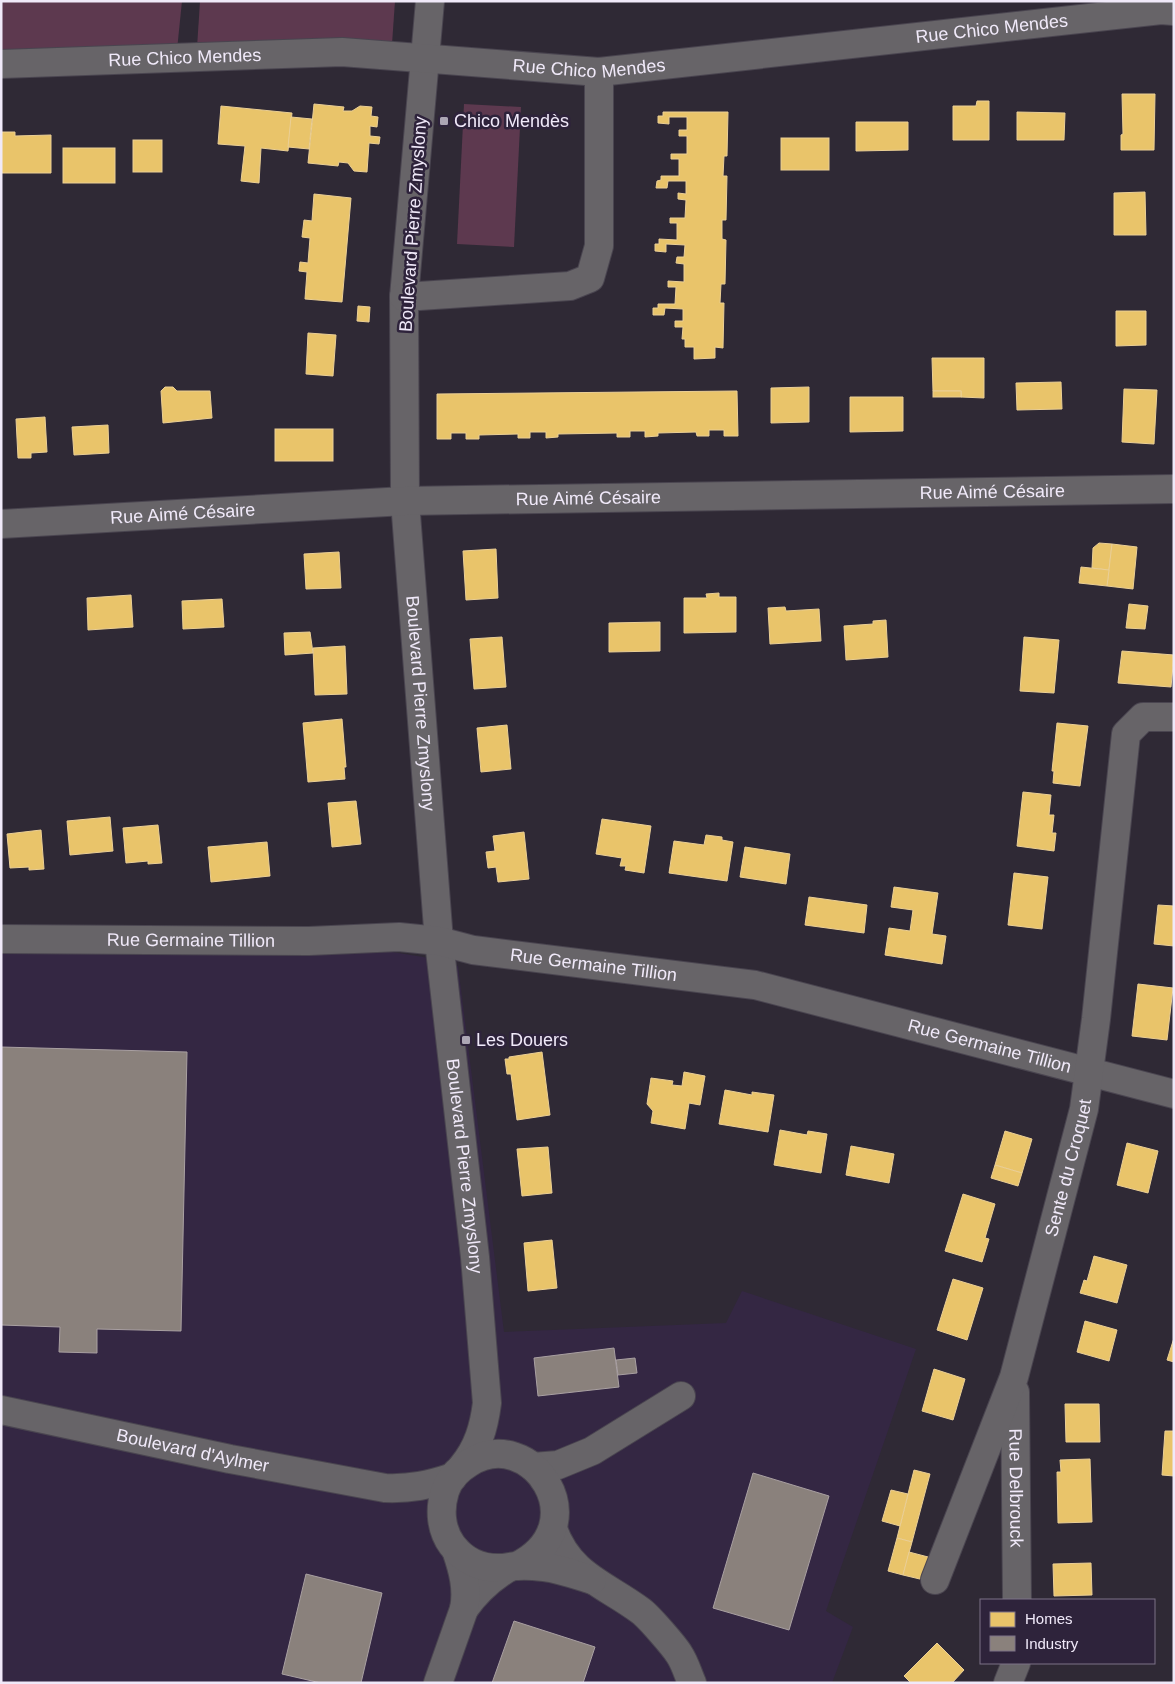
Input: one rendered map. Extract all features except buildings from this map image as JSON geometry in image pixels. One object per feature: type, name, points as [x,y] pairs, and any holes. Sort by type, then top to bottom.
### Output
[{"type":"street","name":"Boulevard Pierre Zmyslony","points":[[430,1],[404,297],[405,501],[439,941],[475,1257],[487,1403],[479,1439],[471,1456],[457,1472]]},
{"type":"street","name":"Rue Chico Mendes","points":[[1,64],[342,52],[599,72],[1160,10],[1174,11]]},
{"type":"street","points":[[404,297],[570,286],[590,278],[599,246],[599,72]]},
{"type":"street","name":"Rue Aimé Césaire","points":[[1,524],[405,501],[1174,489]]},
{"type":"street","name":"Sente du Croquet","points":[[935,1580],[1014,1378],[1084,1109],[1096,1019],[1126,734],[1143,717],[1174,717]]},
{"type":"street","name":"Rue Germaine Tillion","points":[[1,939],[309,941],[399,937],[439,941],[473,950],[755,985],[1174,1094]]},
{"type":"street","name":"Rue Delbrouck","points":[[1014,1378],[1017,1599]]},
{"type":"street","points":[[438,1683],[464,1609],[466,1598],[465,1584],[441,1514],[446,1488],[457,1472],[473,1460],[499,1454],[522,1461],[558,1465],[572,1461],[592,1451],[680,1396]]},
{"type":"street","name":"Boulevard Pierre Zmyslony","points":[[487,1403],[499,1435],[522,1461]]},
{"type":"street","name":"Boulevard d'Aylmer","points":[[1,1410],[230,1459],[385,1488],[406,1489],[422,1486],[457,1472]]},
{"type":"street","points":[[464,1609],[473,1596],[486,1584],[513,1567],[529,1560],[539,1551],[547,1541],[566,1480],[592,1451]]},
{"type":"street","points":[[522,1461],[544,1478],[551,1490],[554,1516],[561,1546],[572,1562],[592,1580],[642,1612],[679,1654],[692,1683]]},
{"type":"street","name":"Boulevard d'Aylmer","points":[[385,1488],[417,1505],[450,1539]]},
{"type":"street","points":[[450,1539],[466,1559],[478,1565],[491,1568],[513,1567],[563,1570],[592,1580]]},
{"type":"street","points":[[1008,1683],[1016,1664]]},
{"type":"shaded area","points":[[1,1],[182,1],[177,50],[1,56]]},
{"type":"shaded area","points":[[200,1],[395,1],[392,44],[197,48]]},
{"type":"shaded area","points":[[464,104],[521,107],[514,247],[457,244]]},
{"type":"shaded area","points":[[380,950],[423,957],[458,966],[504,1332],[726,1323],[742,1291],[916,1349],[826,1611],[853,1627],[832,1683],[1,1683],[1,953],[298,955]]},
{"type":"place","name":"Chico Mendès","points":[[444,121]]},
{"type":"place","name":"Les Douers","points":[[466,1040]]}]
